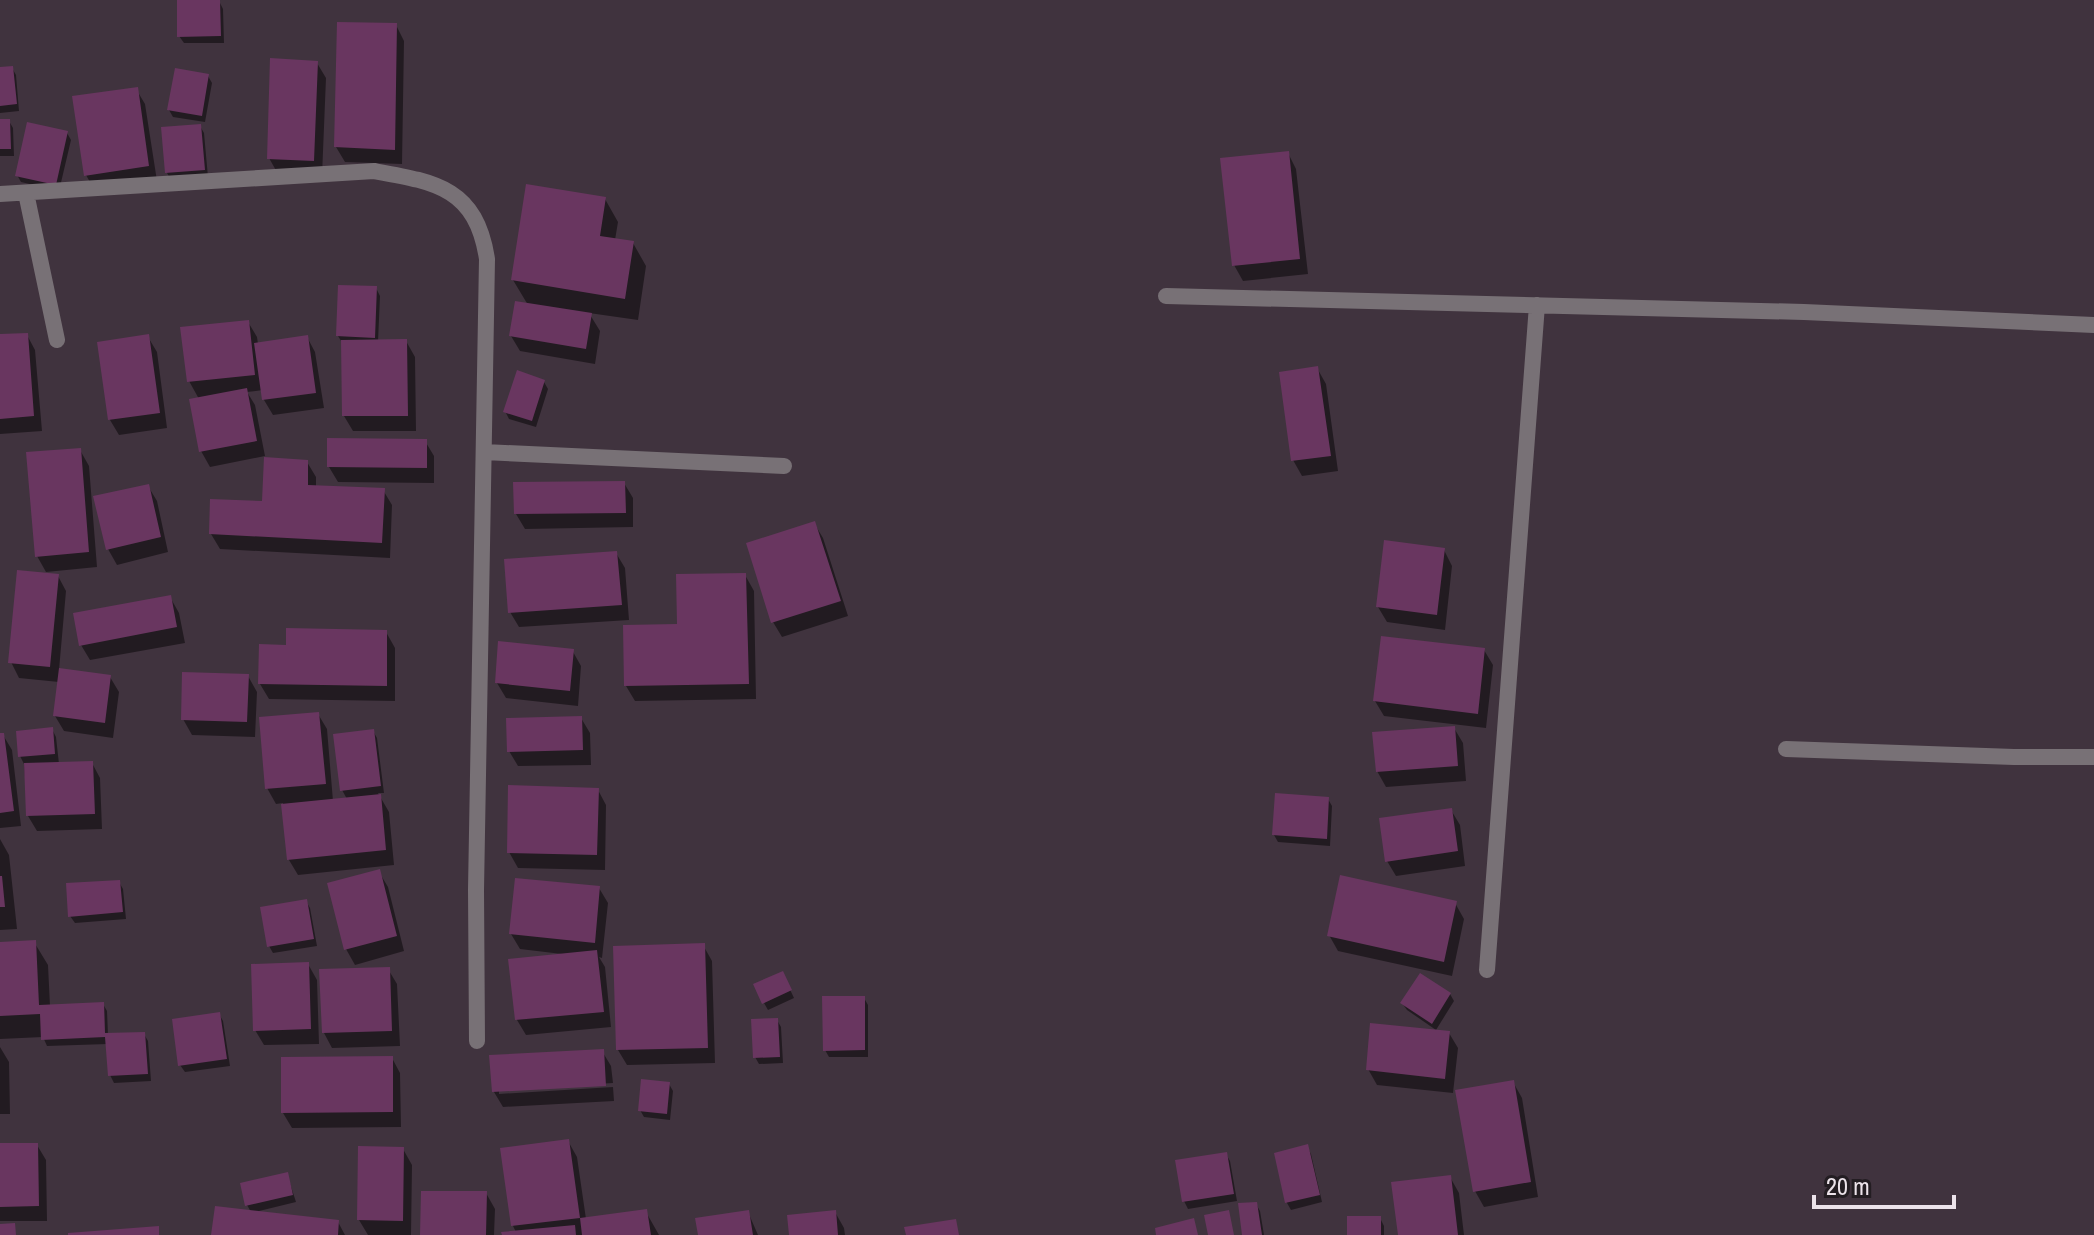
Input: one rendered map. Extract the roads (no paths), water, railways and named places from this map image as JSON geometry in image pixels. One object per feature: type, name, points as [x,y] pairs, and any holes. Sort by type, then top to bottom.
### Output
[{"type":"street","points":[[0,194],[374,171],[421,179],[455,193],[483,233],[487,259],[476,890],[477,1041]]},
{"type":"street","points":[[26,193],[57,340]]},
{"type":"street","points":[[1166,296],[1804,312],[2094,325]]},
{"type":"street","points":[[1487,970],[1537,305]]},
{"type":"street","points":[[484,452],[784,466]]},
{"type":"street","points":[[1786,749],[2094,757]]}]
